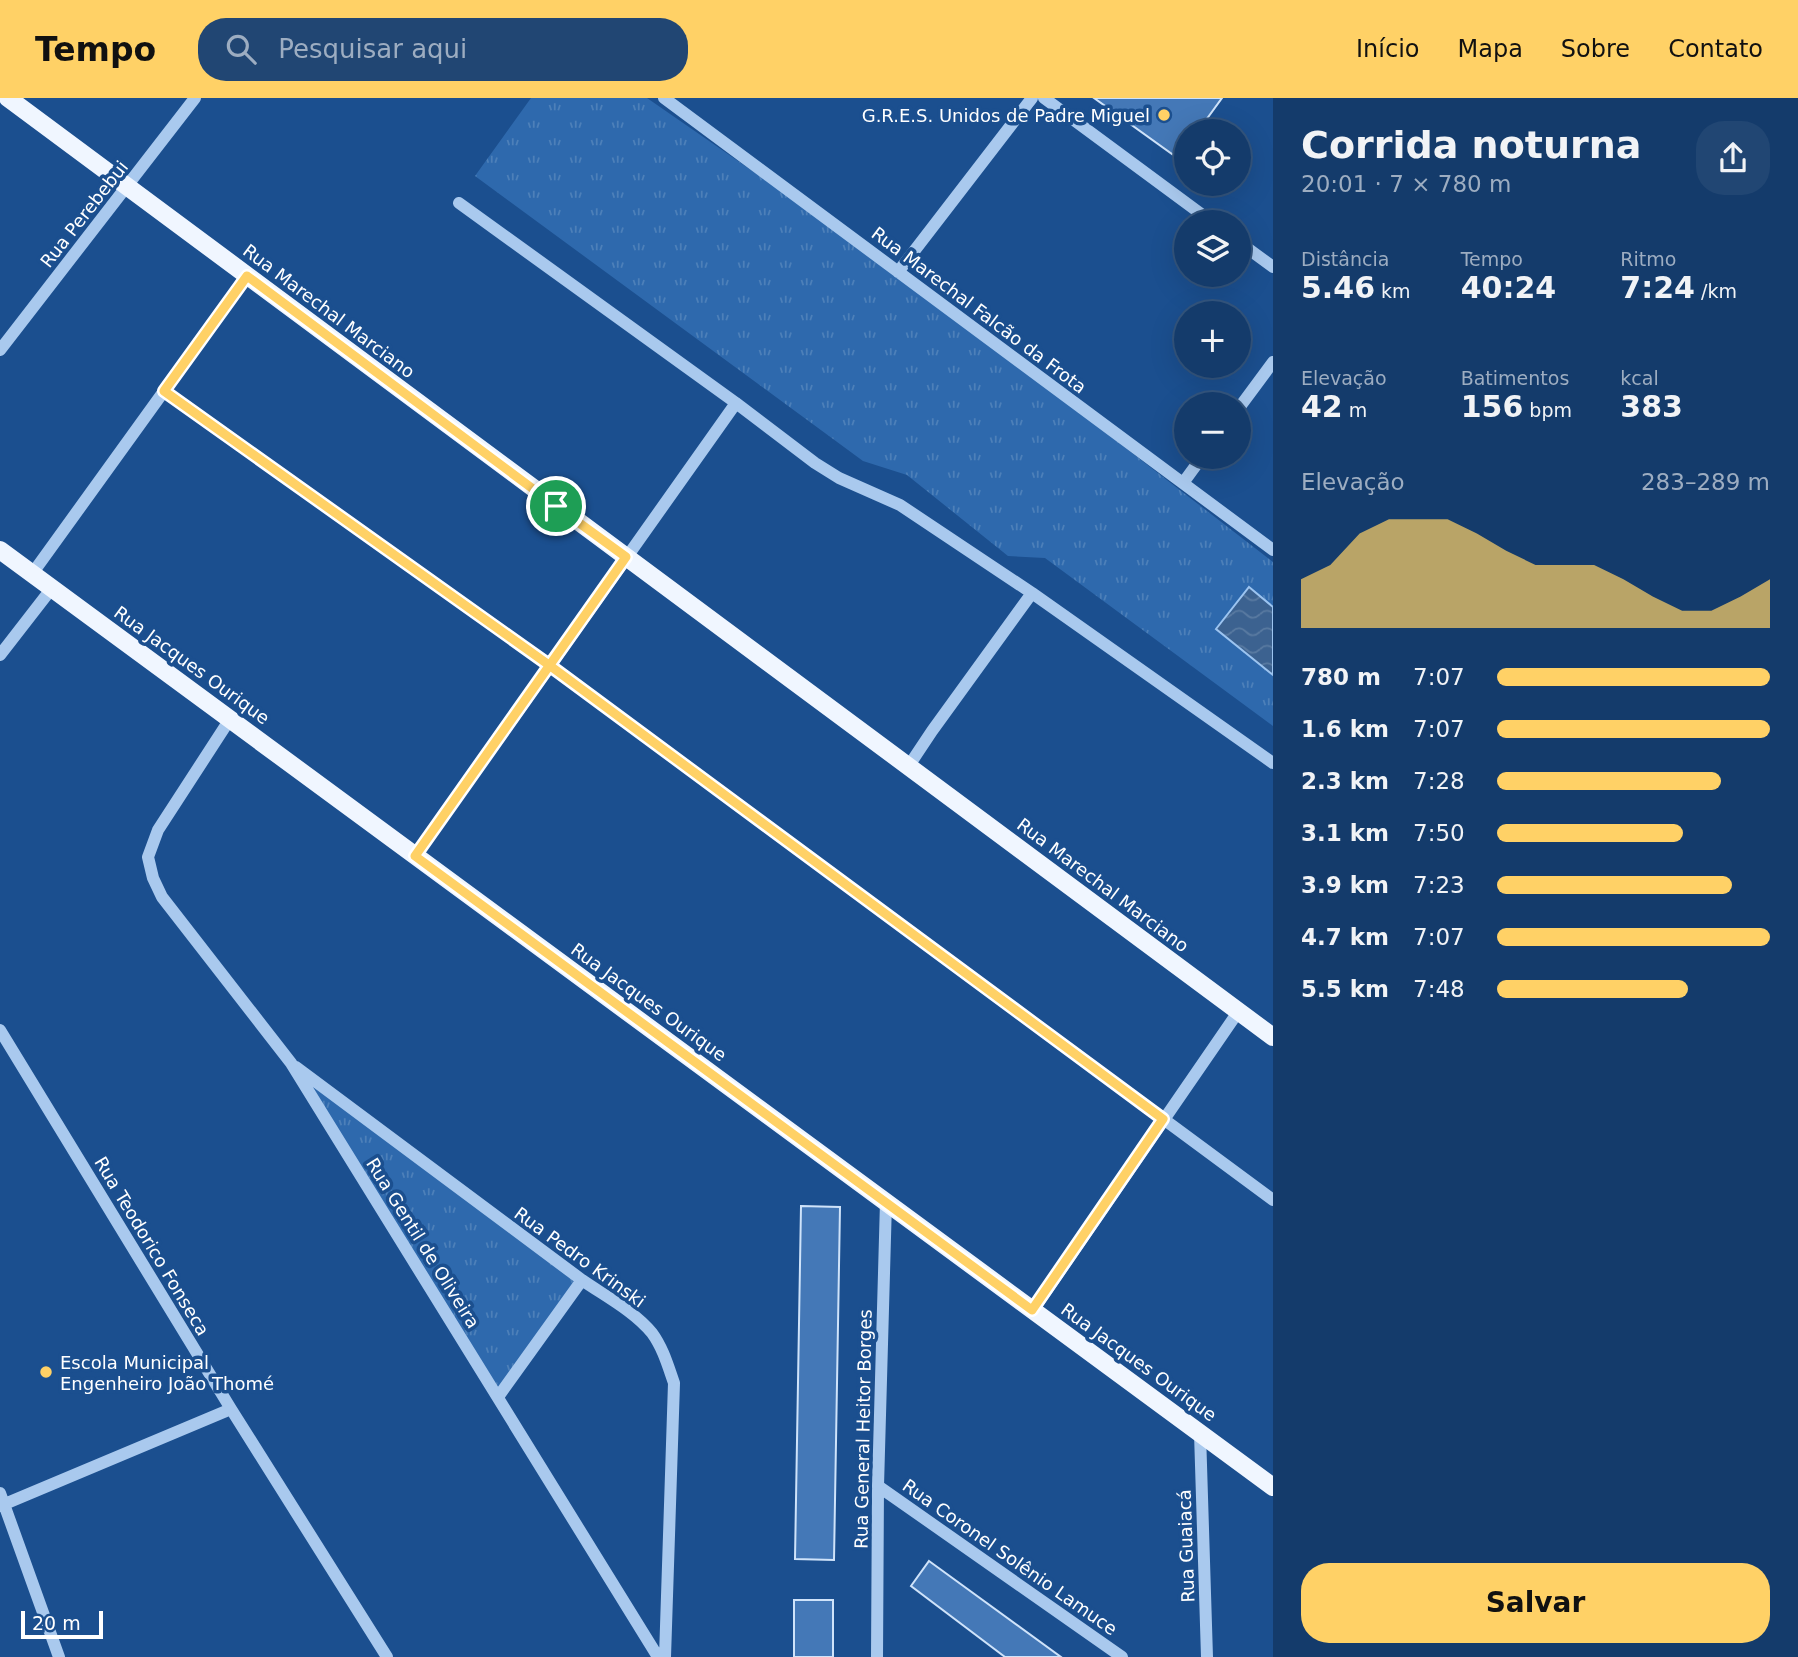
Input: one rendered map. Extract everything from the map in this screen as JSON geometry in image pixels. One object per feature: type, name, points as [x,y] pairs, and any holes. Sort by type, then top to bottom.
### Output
[{"type":"main road","name":"Rua Marechal Marciano","points":[[8,98],[1273,1037]]},
{"type":"main road","name":"Rua Jacques Ourique","points":[[0,550],[1273,1487]]},
{"type":"street","name":"Rua Perebebui","points":[[0,350],[195,98]]},
{"type":"street","name":"Rua Marechal Falcão da Frota","points":[[664,98],[1273,550]]},
{"type":"street","points":[[898,272],[1032,98]]},
{"type":"street","points":[[1044,98],[1196,210]]},
{"type":"street","points":[[459,203],[736,402],[823,468],[900,505],[1032,593],[1273,763]]},
{"type":"street","points":[[1251,251],[1273,267]]},
{"type":"street","points":[[32,574],[247,276]]},
{"type":"street","points":[[1251,392],[1273,362]]},
{"type":"street","points":[[164,391],[549,665],[1273,1200]]},
{"type":"street","points":[[415,856],[736,402]]},
{"type":"street","points":[[1182,484],[1193,469]]},
{"type":"street","points":[[0,655],[52,588]]},
{"type":"street","points":[[908,767],[1032,593]]},
{"type":"street","name":"Rua Gentil de Oliveira","points":[[230,719],[158,830],[148,857],[153,878],[162,897],[291,1063],[658,1657]]},
{"type":"street","points":[[1032,1310],[1238,1012]]},
{"type":"street","name":"Rua Teodorico Fonseca","points":[[0,1030],[231,1409],[387,1657]]},
{"type":"street","name":"Rua Pedro Krinski","points":[[291,1063],[630,1313],[652,1333],[665,1357],[674,1383],[665,1657]]},
{"type":"street","name":"Rua General Heitor Borges","points":[[877,1657],[877,1486],[886,1202]]},
{"type":"street","points":[[498,1396],[582,1280]]},
{"type":"street","points":[[59,1657],[1,1501],[231,1409]]},
{"type":"street","name":"Rua Guaiacá","points":[[1200,1433],[1207,1657]]},
{"type":"street","name":"Rua Coronel Solênio Lamuce","points":[[877,1486],[1122,1657]]},
{"type":"green space","points":[[531,98],[647,98],[898,272],[1273,562],[1273,606],[1249,588],[1216,629],[1273,675],[1273,726],[1045,558],[1008,556],[907,475],[863,461],[475,176]]},
{"type":"green space","points":[[291,1063],[582,1280],[498,1397]]},
{"type":"water","points":[[1249,587],[1273,607],[1273,675],[1216,629]]},
{"type":"building","name":"G.R.E.S. Unidos de Padre Miguel","points":[[1094,98],[1222,98],[1207,119],[1174,119],[1174,155]]},
{"type":"building","points":[[801,1206],[840,1207],[834,1560],[795,1559]]},
{"type":"building","points":[[929,1561],[1061,1657],[1005,1657],[911,1586]]},
{"type":"building","points":[[794,1600],[833,1600],[833,1657],[794,1657]]},
{"type":"place","name":"G.R.E.S. Unidos de Padre Miguel","points":[[1164,115]]},
{"type":"place","name":"Escola Municipal Engenheiro João Thomé","points":[[46,1372]]},
{"type":"route","points":[[556,506],[247,276],[164,391],[549,665],[1163,1119],[1032,1310],[415,856],[549,665],[626,557],[556,506]]}]
